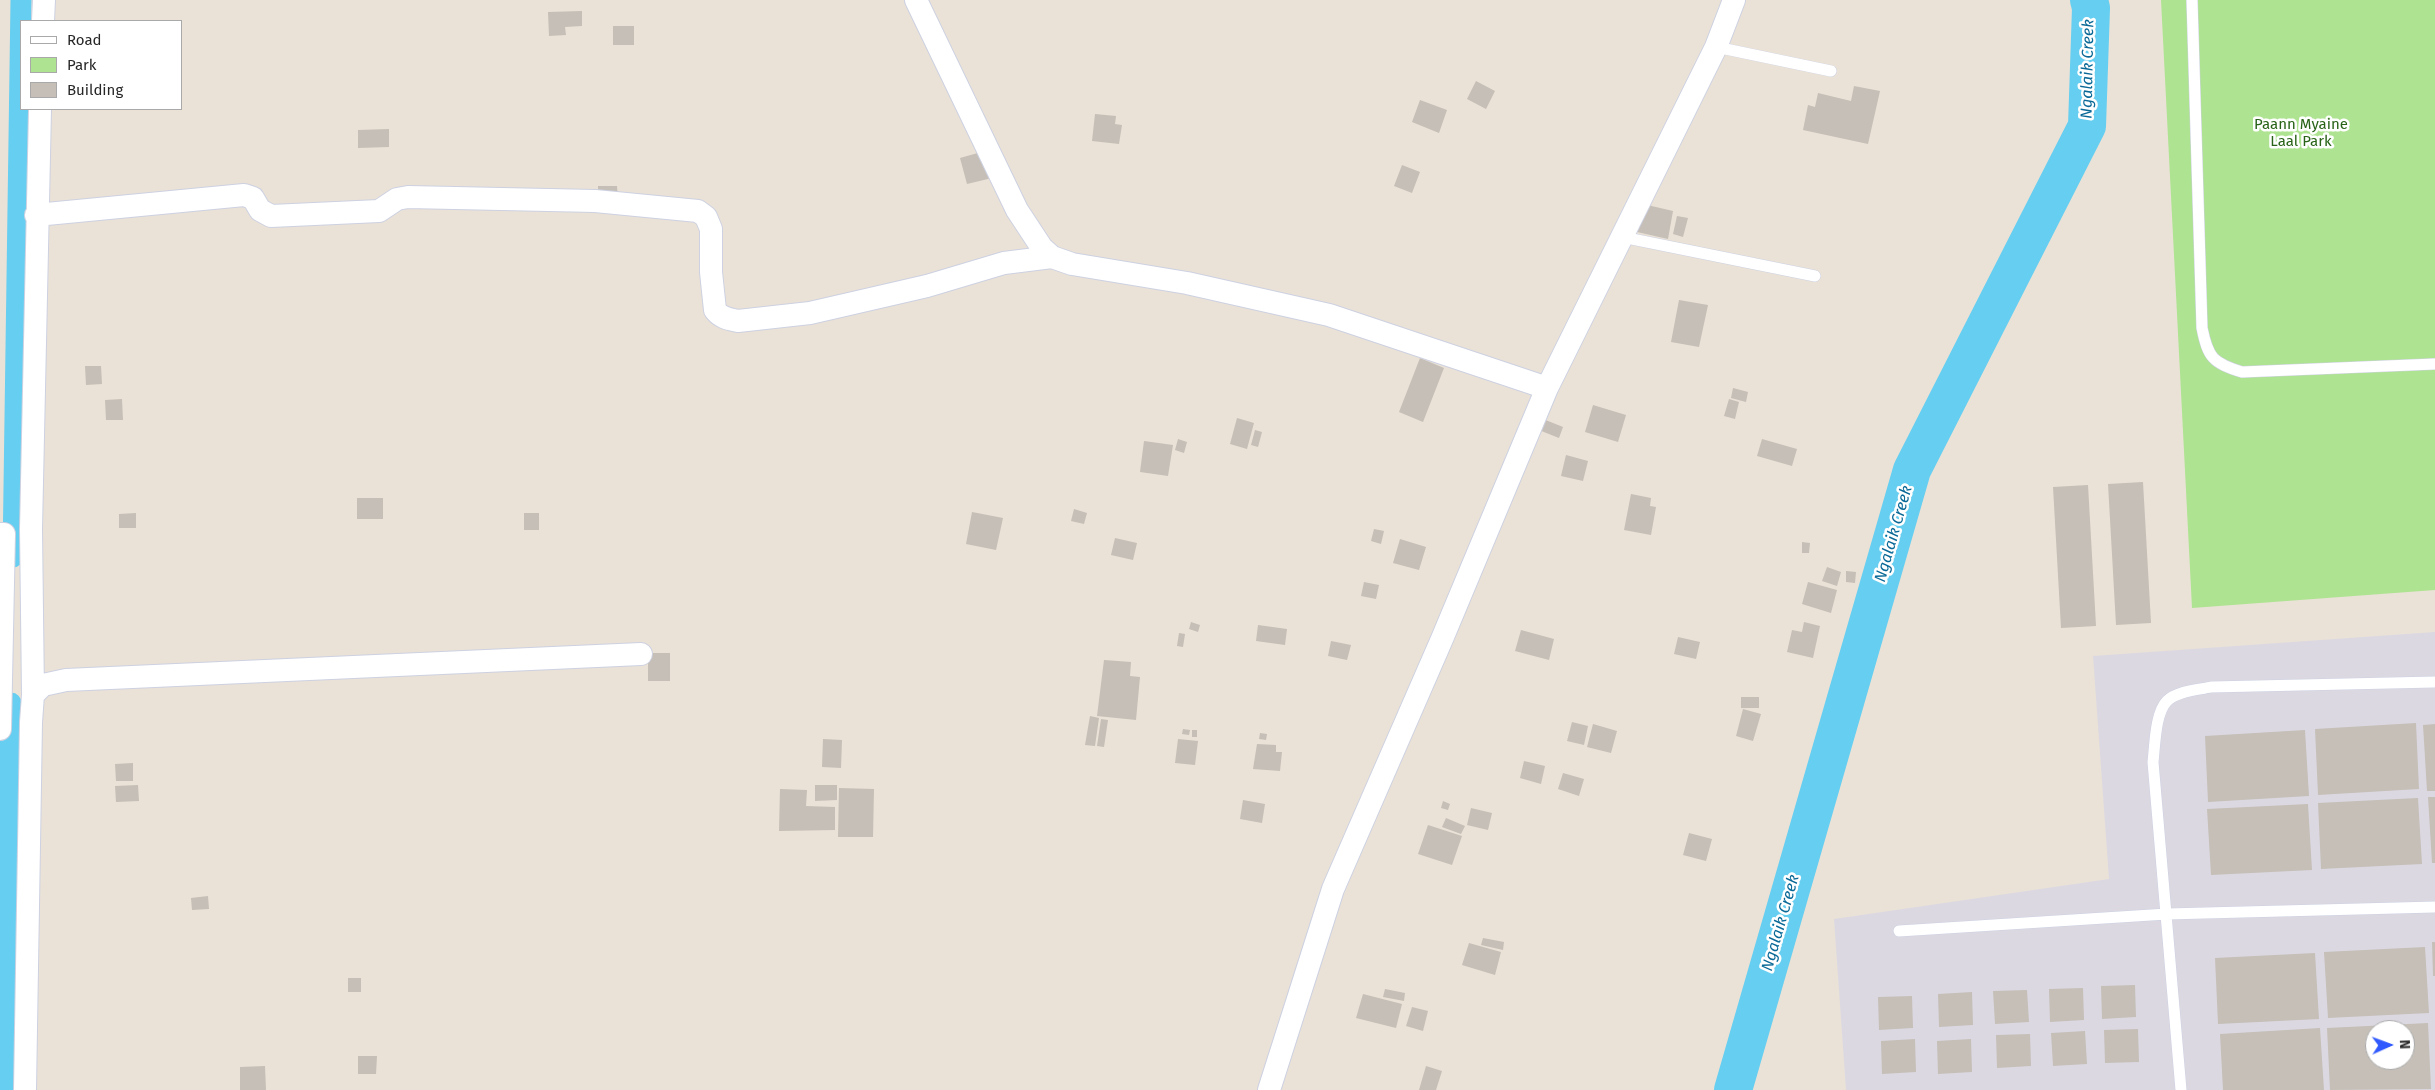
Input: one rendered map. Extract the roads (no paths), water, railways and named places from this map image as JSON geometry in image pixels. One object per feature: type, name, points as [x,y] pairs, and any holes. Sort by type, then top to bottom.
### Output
[{"type":"street","points":[[44,0],[44,20]]},
{"type":"street","points":[[916,0],[1017,210],[1042,248],[1052,257],[1072,264],[1187,283],[1329,315],[1547,388]]},
{"type":"street","points":[[1269,1090],[1333,889],[1442,639],[1547,388],[1716,47],[1734,0]]},
{"type":"street","points":[[25,1090],[33,695],[31,530],[36,215],[40,110]]},
{"type":"street","points":[[36,215],[244,195],[253,198],[260,210],[271,216],[379,212],[398,199],[408,197],[595,201],[698,211],[706,217],[711,229],[711,272],[715,310],[718,315],[738,321],[810,313],[927,286],[1004,263],[1052,257]]},
{"type":"street","points":[[0,534],[4,534],[0,729]]},
{"type":"street","points":[[33,695],[43,685],[66,680],[641,654]]},
{"type":"lane","points":[[2192,0],[2202,328],[2206,349],[2220,365],[2242,372],[2435,364]]},
{"type":"lane","points":[[1716,47],[1831,71]]},
{"type":"lane","points":[[1622,237],[1815,276]]},
{"type":"lane","points":[[2181,1090],[2153,762],[2158,722],[2167,701],[2181,694],[2211,687],[2435,682]]},
{"type":"lane","points":[[1899,932],[2167,914],[2435,907]]},
{"type":"waterway","points":[[21,0],[21,20]]},
{"type":"waterway","name":"Ngalaik Creek","points":[[1733,1090],[1912,470],[2087,126],[2091,8],[2089,0]]},
{"type":"waterway","points":[[13,557],[20,70]]},
{"type":"waterway","points":[[4,1090],[11,703]]},
{"type":"park label","name":"Paann Myaine Laal Park","points":[[2301,134]]}]
